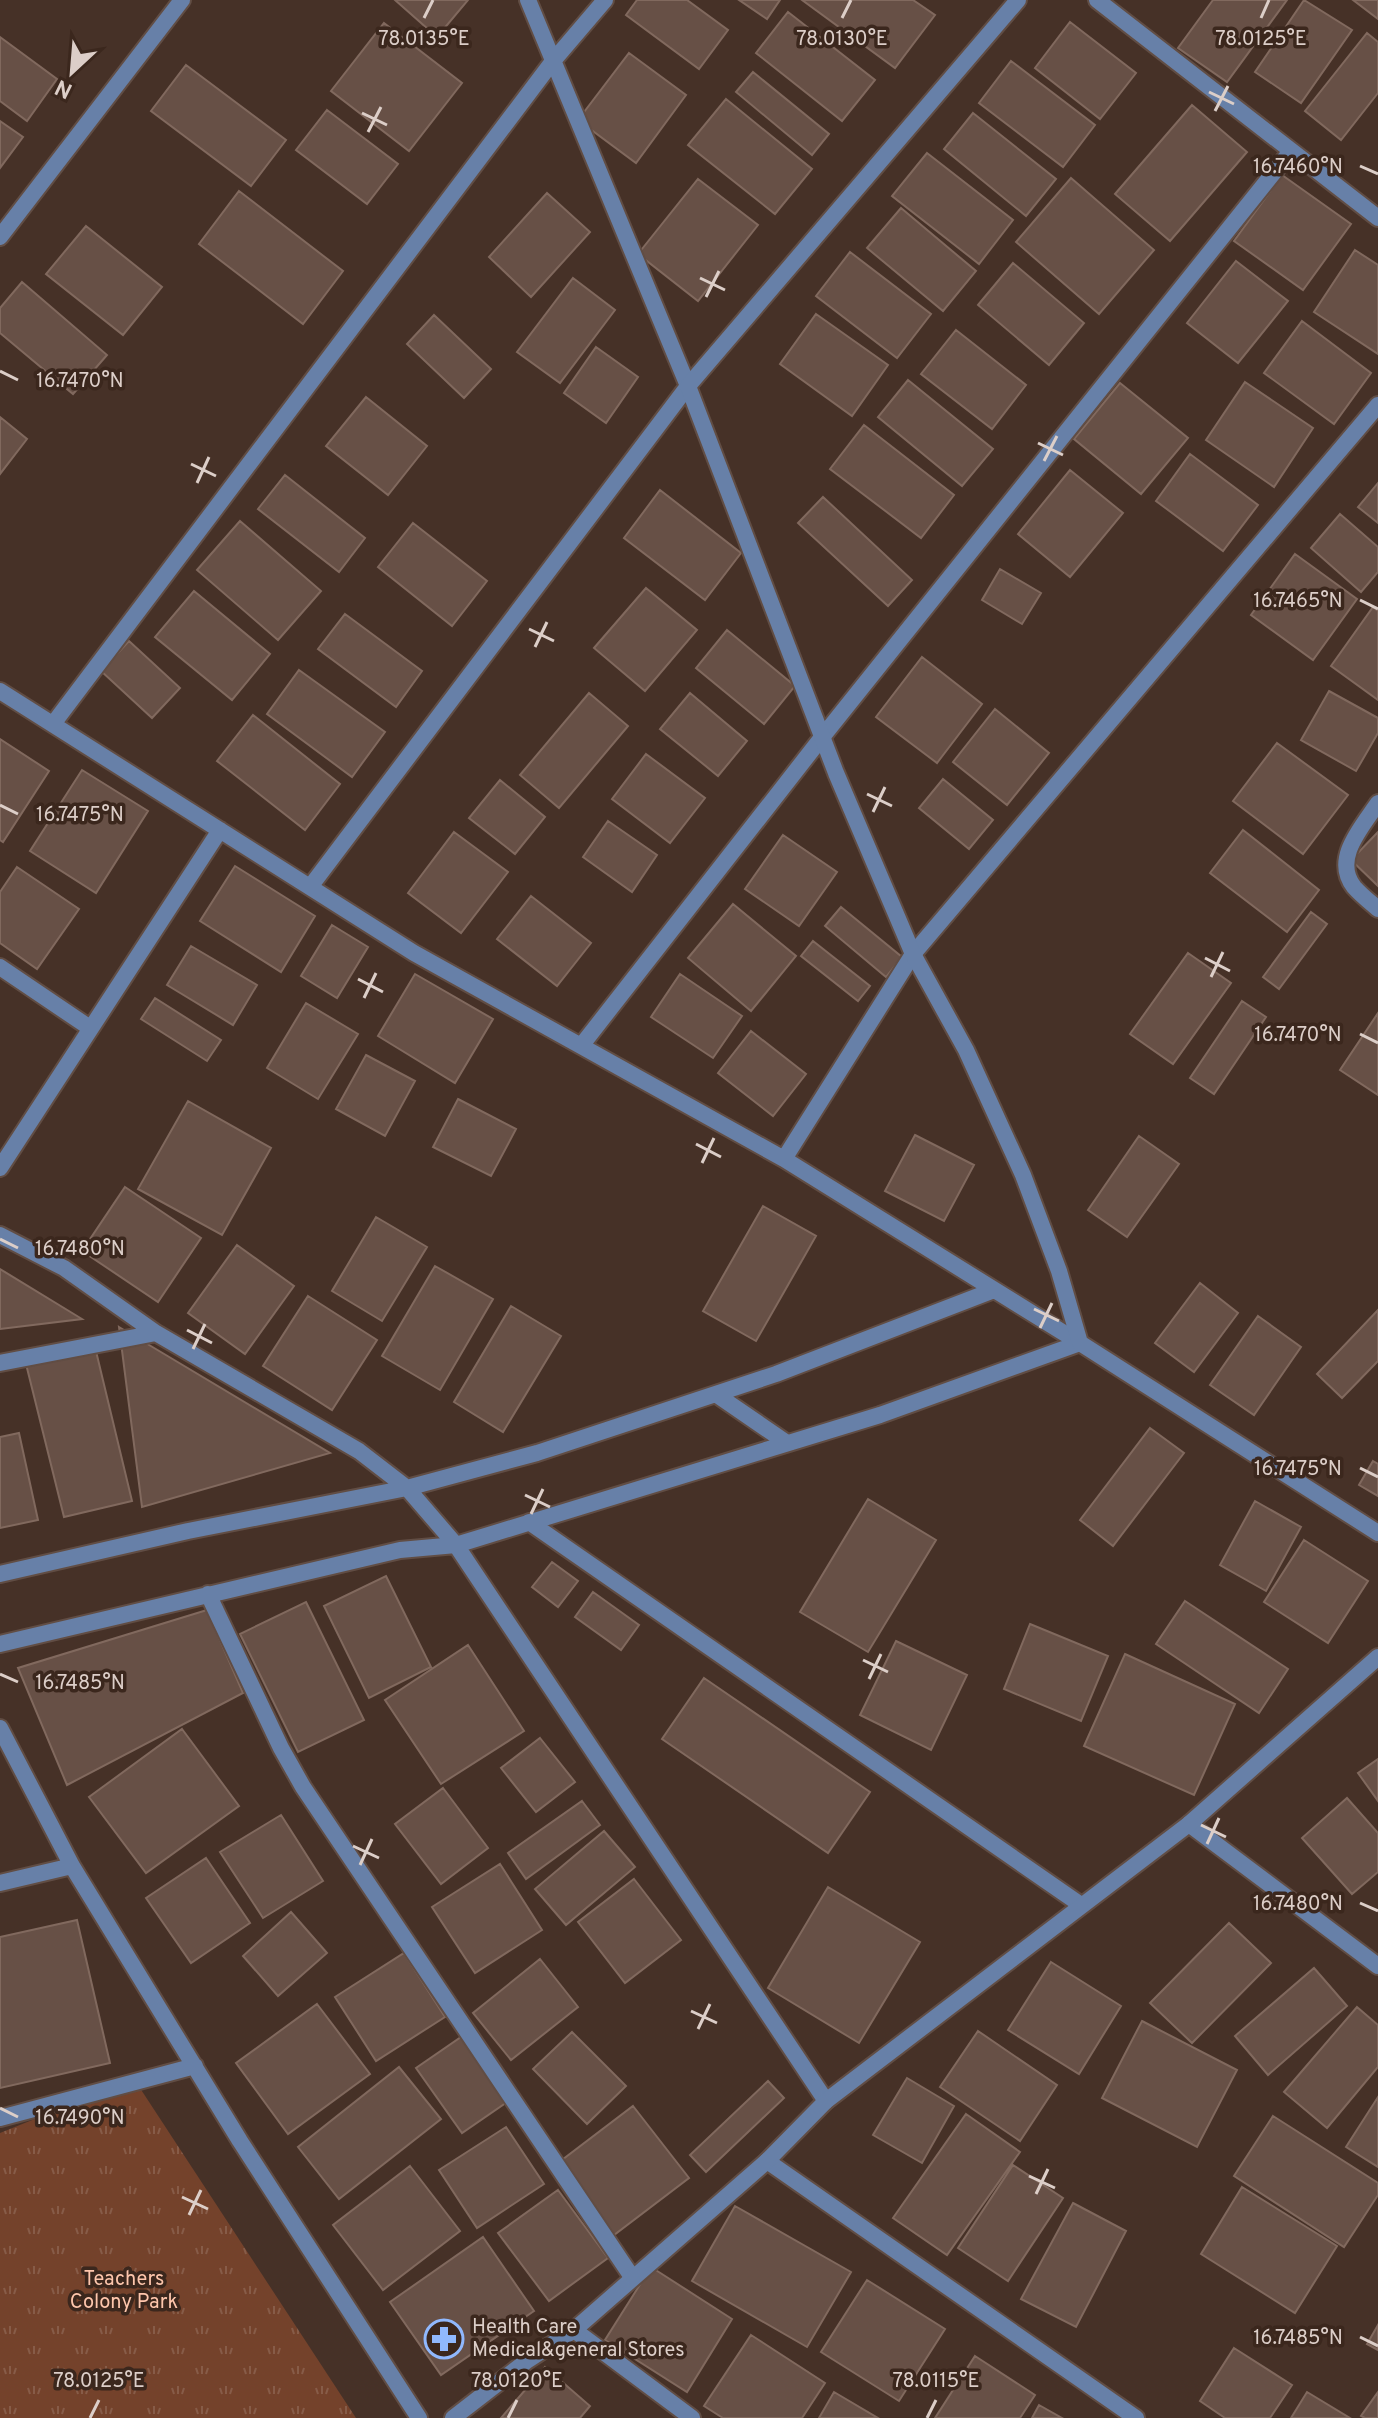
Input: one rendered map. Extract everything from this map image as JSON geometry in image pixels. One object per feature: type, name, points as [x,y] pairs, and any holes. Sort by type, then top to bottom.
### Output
[{"type":"street","points":[[0,237],[182,0]]},
{"type":"street","points":[[528,0],[688,386],[823,736],[913,954],[966,1050],[1023,1175],[1059,1271],[1080,1343]]},
{"type":"street","points":[[53,724],[553,61],[605,0]]},
{"type":"street","points":[[310,887],[688,386],[1018,0]]},
{"type":"street","points":[[1097,0],[1378,218]]},
{"type":"street","points":[[581,1046],[823,736],[1291,151]]},
{"type":"street","points":[[784,1159],[913,954],[1378,405]]},
{"type":"street","points":[[0,691],[414,953],[784,1159],[1378,1533]]},
{"type":"street","points":[[1378,803],[1346,855],[1346,873],[1355,887],[1378,909]]},
{"type":"street","points":[[0,1168],[220,830]]},
{"type":"street","points":[[0,967],[90,1028]]},
{"type":"street","points":[[0,1235],[64,1268],[156,1333],[359,1451],[407,1488],[456,1545],[826,2101]]},
{"type":"street","points":[[0,1574],[188,1531],[407,1488],[537,1453],[847,1349],[994,1290]]},
{"type":"street","points":[[0,1363],[156,1333]]},
{"type":"street","points":[[0,1644],[400,1550],[456,1545],[880,1415],[1080,1343]]},
{"type":"street","points":[[717,1395],[787,1443]]},
{"type":"street","points":[[529,1522],[1081,1905]]},
{"type":"street","points":[[208,1594],[281,1748],[303,1787],[632,2277]]},
{"type":"street","points":[[453,2418],[528,2360],[574,2330],[767,2161],[826,2101],[1189,1824],[1378,1657]]},
{"type":"street","points":[[0,1728],[72,1866],[240,2141],[419,2418]]},
{"type":"street","points":[[1189,1824],[1378,1966]]},
{"type":"street","points":[[0,1883],[72,1866]]},
{"type":"street","points":[[0,2118],[195,2066]]},
{"type":"street","points":[[767,2161],[1136,2418]]},
{"type":"street","points":[[574,2330],[692,2418]]},
{"type":"green space","name":"Teachers Colony Park","points":[[134,2079],[356,2418],[0,2418],[0,2133]]},
{"type":"building","points":[[395,0],[468,0],[437,37]]},
{"type":"building","points":[[637,0],[687,0],[728,30],[699,69],[626,15]]},
{"type":"building","points":[[739,0],[780,0],[767,19]]},
{"type":"building","points":[[802,0],[913,0],[935,15],[895,68]]},
{"type":"building","points":[[1213,0],[1287,0],[1227,82],[1178,48]]},
{"type":"building","points":[[1304,0],[1352,30],[1301,103],[1255,72]]},
{"type":"building","points":[[1353,0],[1378,0],[1378,19]]},
{"type":"building","points":[[788,12],[875,80],[842,121],[756,53]]},
{"type":"building","points":[[1070,22],[1136,73],[1100,119],[1035,68]]},
{"type":"building","points":[[384,23],[462,83],[409,151],[331,91]]},
{"type":"building","points":[[1367,33],[1378,42],[1378,93],[1341,140],[1305,111]]},
{"type":"building","points":[[0,37],[57,79],[27,121],[0,101]]},
{"type":"building","points":[[629,53],[686,95],[636,163],[578,120]]},
{"type":"building","points":[[1011,61],[1095,125],[1063,167],[979,103]]},
{"type":"building","points":[[186,65],[286,140],[251,186],[151,111]]},
{"type":"building","points":[[753,72],[829,134],[812,155],[736,92]]},
{"type":"building","points":[[726,99],[812,169],[775,214],[688,145]]},
{"type":"building","points":[[1192,105],[1247,152],[1170,241],[1115,194]]},
{"type":"building","points":[[327,110],[398,164],[367,204],[296,150]]},
{"type":"building","points":[[973,113],[1056,179],[1026,216],[944,149]]},
{"type":"building","points":[[0,121],[23,137],[0,168]]},
{"type":"building","points":[[927,153],[1013,220],[979,264],[892,196]]},
{"type":"building","points":[[1282,175],[1351,224],[1303,290],[1234,241]]},
{"type":"building","points":[[1071,178],[1154,250],[1099,314],[1016,242]]},
{"type":"building","points":[[698,179],[758,225],[698,301],[638,254]]},
{"type":"building","points":[[239,191],[343,271],[303,324],[199,244]]},
{"type":"building","points":[[547,193],[590,232],[531,297],[489,257]]},
{"type":"building","points":[[901,208],[976,271],[943,311],[867,248]]},
{"type":"building","points":[[86,226],[162,287],[123,335],[46,274]]},
{"type":"building","points":[[1355,250],[1378,265],[1378,354],[1314,312]]},
{"type":"building","points":[[850,252],[931,314],[897,358],[816,296]]},
{"type":"building","points":[[1236,261],[1288,301],[1238,363],[1187,323]]},
{"type":"building","points":[[1013,263],[1084,323],[1049,365],[978,305]]},
{"type":"building","points":[[573,278],[615,310],[560,383],[517,352]]},
{"type":"building","points":[[22,282],[107,355],[73,394],[0,333],[0,308]]},
{"type":"building","points":[[816,314],[888,365],[852,416],[780,364]]},
{"type":"building","points":[[434,315],[491,369],[464,398],[407,344]]},
{"type":"building","points":[[1302,321],[1371,373],[1334,424],[1264,373]]},
{"type":"building","points":[[956,330],[1026,385],[992,429],[921,374]]},
{"type":"building","points":[[596,347],[638,377],[606,423],[564,393]]},
{"type":"building","points":[[908,380],[993,449],[962,486],[878,417]]},
{"type":"building","points":[[1245,382],[1313,428],[1274,487],[1206,440]]},
{"type":"building","points":[[1120,383],[1188,438],[1141,494],[1074,439]]},
{"type":"building","points":[[366,397],[427,446],[388,495],[326,446]]},
{"type":"building","points":[[0,417],[27,439],[0,474]]},
{"type":"building","points":[[864,425],[954,495],[921,538],[830,469]]},
{"type":"building","points":[[1190,454],[1258,505],[1223,551],[1156,501]]},
{"type":"building","points":[[1070,470],[1123,513],[1070,577],[1018,534]]},
{"type":"building","points":[[285,475],[365,538],[339,572],[258,509]]},
{"type":"building","points":[[1378,483],[1378,523],[1358,507]]},
{"type":"building","points":[[660,490],[741,553],[705,600],[624,538]]},
{"type":"building","points":[[823,497],[912,580],[888,606],[798,523]]},
{"type":"building","points":[[1340,514],[1378,547],[1378,572],[1361,592],[1311,548]]},
{"type":"building","points":[[240,521],[321,591],[278,640],[197,570]]},
{"type":"building","points":[[413,523],[487,581],[452,626],[378,567]]},
{"type":"building","points":[[1295,554],[1357,599],[1313,660],[1251,615]]},
{"type":"building","points":[[1000,569],[1041,593],[1022,624],[982,600]]},
{"type":"building","points":[[646,588],[697,630],[645,691],[594,648]]},
{"type":"building","points":[[194,591],[270,654],[232,700],[155,637]]},
{"type":"building","points":[[1373,607],[1378,611],[1378,700],[1331,666]]},
{"type":"building","points":[[345,614],[422,671],[396,707],[318,649]]},
{"type":"building","points":[[727,630],[795,686],[764,724],[696,668]]},
{"type":"building","points":[[129,641],[180,688],[152,718],[101,671]]},
{"type":"building","points":[[922,657],[982,704],[937,763],[876,717]]},
{"type":"building","points":[[299,670],[385,732],[352,777],[267,714]]},
{"type":"building","points":[[1329,691],[1378,718],[1378,733],[1356,771],[1301,740]]},
{"type":"building","points":[[589,693],[628,726],[559,808],[520,775]]},
{"type":"building","points":[[690,693],[747,741],[718,776],[660,729]]},
{"type":"building","points":[[995,709],[1049,753],[1007,805],[953,762]]},
{"type":"building","points":[[253,715],[340,784],[305,830],[217,761]]},
{"type":"building","points":[[0,739],[49,771],[3,842],[0,840]]},
{"type":"building","points":[[1277,743],[1348,795],[1303,854],[1233,801]]},
{"type":"building","points":[[646,754],[705,798],[670,843],[612,799]]},
{"type":"building","points":[[82,770],[148,811],[96,893],[30,851]]},
{"type":"building","points":[[943,779],[993,820],[969,849],[919,808]]},
{"type":"building","points":[[500,780],[545,817],[515,854],[469,818]]},
{"type":"building","points":[[608,821],[657,855],[632,892],[583,857]]},
{"type":"building","points":[[1243,830],[1319,890],[1287,932],[1210,873]]},
{"type":"building","points":[[454,832],[508,872],[461,933],[408,893]]},
{"type":"building","points":[[1378,832],[1378,886],[1351,860]]},
{"type":"building","points":[[783,835],[837,872],[799,926],[745,889]]},
{"type":"building","points":[[235,866],[315,916],[281,972],[200,921]]},
{"type":"building","points":[[17,867],[79,909],[37,969],[0,943],[0,892]]},
{"type":"building","points":[[531,896],[591,943],[557,986],[497,939]]},
{"type":"building","points":[[733,904],[796,956],[751,1011],[688,958]]},
{"type":"building","points":[[841,907],[902,957],[886,977],[825,926]]},
{"type":"building","points":[[1311,912],[1327,924],[1279,989],[1263,977]]},
{"type":"building","points":[[332,925],[368,947],[337,998],[301,976]]},
{"type":"building","points":[[813,941],[870,986],[858,1001],[801,956]]},
{"type":"building","points":[[191,946],[257,985],[233,1025],[167,985]]},
{"type":"building","points":[[1188,953],[1231,983],[1173,1064],[1130,1034]]},
{"type":"building","points":[[415,974],[493,1019],[455,1083],[378,1036]]},
{"type":"building","points":[[680,974],[742,1016],[713,1058],[651,1017]]},
{"type":"building","points":[[155,998],[221,1040],[207,1061],[141,1019]]},
{"type":"building","points":[[1242,1001],[1266,1017],[1214,1094],[1190,1078]]},
{"type":"building","points":[[306,1003],[358,1034],[318,1099],[267,1068]]},
{"type":"building","points":[[1378,1013],[1378,1095],[1340,1070]]},
{"type":"building","points":[[751,1031],[806,1074],[773,1116],[718,1073]]},
{"type":"building","points":[[366,1055],[415,1081],[385,1136],[336,1109]]},
{"type":"building","points":[[458,1099],[516,1129],[491,1176],[433,1147]]},
{"type":"building","points":[[188,1101],[271,1148],[222,1235],[138,1189]]},
{"type":"building","points":[[915,1135],[974,1165],[944,1221],[885,1191]]},
{"type":"building","points":[[1139,1136],[1179,1164],[1127,1237],[1088,1210]]},
{"type":"building","points":[[125,1187],[201,1238],[158,1302],[82,1251]]},
{"type":"building","points":[[763,1206],[816,1236],[756,1341],[703,1311]]},
{"type":"building","points":[[376,1217],[427,1247],[382,1321],[332,1291]]},
{"type":"building","points":[[237,1245],[294,1286],[245,1354],[188,1313]]},
{"type":"building","points":[[435,1266],[493,1299],[440,1390],[382,1356]]},
{"type":"building","points":[[0,1269],[82,1319],[0,1329]]},
{"type":"building","points":[[1200,1283],[1238,1313],[1194,1372],[1155,1343]]},
{"type":"building","points":[[308,1296],[377,1340],[332,1410],[263,1366]]},
{"type":"building","points":[[511,1306],[561,1336],[503,1432],[454,1402]]},
{"type":"building","points":[[1378,1310],[1378,1361],[1342,1398],[1317,1374]]},
{"type":"building","points":[[1258,1316],[1301,1347],[1254,1415],[1210,1385]]},
{"type":"building","points":[[119,1327],[330,1453],[142,1507]]},
{"type":"building","points":[[95,1347],[132,1501],[64,1517],[26,1364]]},
{"type":"building","points":[[1150,1428],[1184,1453],[1113,1546],[1080,1520]]},
{"type":"building","points":[[19,1433],[38,1520],[0,1528],[0,1437]]},
{"type":"building","points":[[1373,1461],[1378,1464],[1378,1496],[1359,1485]]},
{"type":"building","points":[[868,1499],[936,1540],[868,1652],[800,1612]]},
{"type":"building","points":[[1255,1501],[1301,1527],[1266,1591],[1220,1565]]},
{"type":"building","points":[[1304,1540],[1368,1581],[1328,1643],[1264,1602]]},
{"type":"building","points":[[552,1562],[578,1581],[558,1607],[532,1587]]},
{"type":"building","points":[[386,1576],[431,1667],[369,1698],[324,1606]]},
{"type":"building","points":[[593,1592],[639,1625],[621,1650],[575,1617]]},
{"type":"building","points":[[1185,1601],[1288,1669],[1259,1713],[1156,1644]]},
{"type":"building","points":[[306,1602],[364,1720],[298,1752],[240,1634]]},
{"type":"building","points":[[207,1610],[243,1693],[67,1785],[18,1668]]},
{"type":"building","points":[[1030,1624],[1108,1656],[1081,1721],[1004,1689]]},
{"type":"building","points":[[896,1641],[967,1675],[931,1750],[860,1715]]},
{"type":"building","points":[[468,1645],[524,1731],[441,1784],[385,1700]]},
{"type":"building","points":[[1125,1654],[1235,1704],[1194,1795],[1084,1746]]},
{"type":"building","points":[[704,1678],[870,1792],[828,1853],[662,1739]]},
{"type":"building","points":[[182,1729],[239,1806],[146,1873],[89,1797]]},
{"type":"building","points":[[540,1738],[575,1782],[536,1812],[501,1768]]},
{"type":"building","points":[[1378,1759],[1378,1801],[1358,1773]]},
{"type":"building","points":[[443,1788],[488,1848],[441,1884],[395,1824]]},
{"type":"building","points":[[1347,1798],[1378,1833],[1378,1872],[1352,1894],[1302,1838]]},
{"type":"building","points":[[582,1801],[600,1825],[526,1879],[508,1853]]},
{"type":"building","points":[[281,1815],[323,1881],[263,1918],[220,1852]]},
{"type":"building","points":[[604,1831],[635,1867],[566,1925],[535,1889]]},
{"type":"building","points":[[206,1858],[250,1923],[191,1963],[146,1898]]},
{"type":"building","points":[[500,1864],[542,1930],[475,1973],[432,1907]]},
{"type":"building","points":[[634,1879],[681,1940],[625,1983],[578,1922]]},
{"type":"building","points":[[828,1887],[920,1942],[859,2043],[768,1988]]},
{"type":"building","points":[[291,1912],[327,1953],[278,1996],[243,1956]]},
{"type":"building","points":[[77,1920],[110,2063],[0,2088],[0,1937]]},
{"type":"building","points":[[1229,1923],[1271,1963],[1192,2043],[1150,2003]]},
{"type":"building","points":[[404,1953],[445,2017],[376,2061],[335,1997]]},
{"type":"building","points":[[540,1959],[578,2007],[511,2060],[473,2013]]},
{"type":"building","points":[[1051,1962],[1121,2006],[1079,2074],[1008,2030]]},
{"type":"building","points":[[1314,1968],[1347,2006],[1268,2075],[1235,2036]]},
{"type":"building","points":[[317,2004],[370,2074],[288,2134],[236,2063]]},
{"type":"building","points":[[1357,2007],[1378,2025],[1378,2067],[1327,2128],[1284,2092]]},
{"type":"building","points":[[1142,2021],[1237,2070],[1197,2147],[1102,2098]]},
{"type":"building","points":[[978,2031],[1057,2085],[1020,2141],[940,2087]]},
{"type":"building","points":[[572,2032],[626,2086],[587,2124],[533,2069]]},
{"type":"building","points":[[464,2035],[510,2100],[462,2133],[416,2068]]},
{"type":"building","points":[[399,2067],[441,2119],[339,2199],[298,2147]]},
{"type":"building","points":[[907,2078],[954,2106],[922,2163],[873,2135]]},
{"type":"building","points":[[768,2081],[784,2098],[706,2172],[690,2155]]},
{"type":"building","points":[[1378,2097],[1378,2167],[1346,2147]]},
{"type":"building","points":[[633,2106],[689,2178],[614,2235],[558,2163]]},
{"type":"building","points":[[966,2114],[1020,2152],[947,2255],[893,2218]]},
{"type":"building","points":[[1273,2116],[1378,2183],[1378,2195],[1344,2247],[1234,2176]]},
{"type":"building","points":[[506,2127],[544,2184],[477,2228],[439,2170]]},
{"type":"building","points":[[1013,2165],[1063,2198],[1008,2281],[958,2248]]},
{"type":"building","points":[[410,2166],[460,2231],[383,2290],[333,2225]]},
{"type":"building","points":[[1242,2187],[1337,2246],[1295,2313],[1201,2254]]},
{"type":"building","points":[[558,2190],[608,2258],[549,2301],[498,2233]]},
{"type":"building","points":[[1073,2203],[1126,2231],[1076,2327],[1021,2299]]},
{"type":"building","points":[[735,2206],[851,2272],[807,2347],[692,2281]]},
{"type":"building","points":[[483,2237],[534,2311],[441,2375],[390,2302]]},
{"type":"building","points":[[651,2267],[732,2319],[687,2392],[605,2340]]},
{"type":"building","points":[[867,2280],[945,2329],[899,2401],[821,2352]]},
{"type":"building","points":[[1378,2325],[1378,2350],[1367,2344]]},
{"type":"building","points":[[751,2335],[825,2383],[802,2418],[723,2418],[704,2406]]},
{"type":"building","points":[[1234,2348],[1292,2385],[1270,2418],[1225,2418],[1200,2401]]},
{"type":"building","points":[[975,2356],[1035,2395],[1020,2418],[935,2418]]},
{"type":"building","points":[[545,2367],[590,2406],[580,2418],[501,2418]]},
{"type":"building","points":[[834,2392],[878,2418],[819,2418]]},
{"type":"building","points":[[1307,2392],[1350,2418],[1291,2418]]},
{"type":"building","points":[[1378,2392],[1378,2418],[1361,2416]]},
{"type":"building","points":[[1039,2405],[1062,2418],[1032,2418]]},
{"type":"place","name":"Health Care Medical&general Stores","points":[[444,2339]]}]
